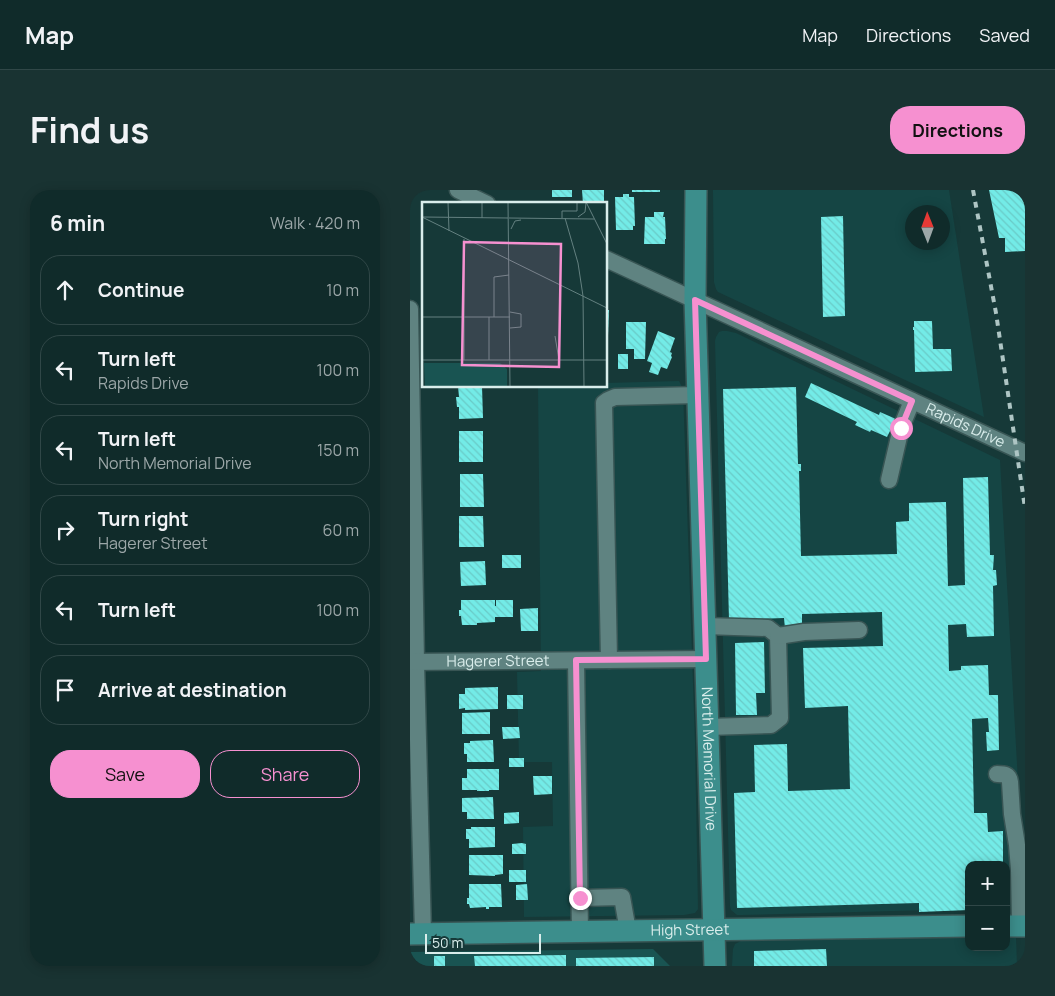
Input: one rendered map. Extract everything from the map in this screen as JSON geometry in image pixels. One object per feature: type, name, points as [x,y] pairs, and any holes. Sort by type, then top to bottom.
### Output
[{"type":"main road","name":"North Memorial Drive","points":[[696,190],[695,300],[715,966]]},
{"type":"main road","name":"High Street","points":[[416,934],[965,926]]},
{"type":"street","points":[[458,190],[484,202]]},
{"type":"street","name":"Rapids Drive","points":[[608,260],[1025,454]]},
{"type":"street","points":[[410,309],[416,934]]},
{"type":"street","points":[[609,660],[604,404],[615,397],[698,395]]},
{"type":"street","points":[[889,480],[901,428],[912,401]]},
{"type":"street","points":[[705,626],[768,628],[778,636],[804,632],[859,630]]},
{"type":"street","points":[[708,727],[772,725],[780,718],[778,636]]},
{"type":"street","name":"Hagerer Street","points":[[413,662],[706,659]]},
{"type":"street","points":[[576,660],[580,932]]},
{"type":"street","points":[[997,774],[1006,774],[1010,782],[1019,870],[1017,926]]},
{"type":"street","points":[[580,898],[622,896],[628,931]]},
{"type":"shaded area","points":[[713,190],[949,190],[984,417],[718,292],[714,282]]},
{"type":"shaded area","points":[[719,332],[736,333],[1000,460],[1025,907],[1010,908],[1010,861],[965,861],[965,909],[741,915],[737,915],[731,910],[715,341]]},
{"type":"shaded area","points":[[679,381],[683,389],[695,742],[698,909],[695,913],[684,915],[524,917],[523,827],[553,826],[552,762],[519,762],[517,672],[541,671],[538,388],[608,388],[608,383]]},
{"type":"shaded area","points":[[1016,936],[1017,966],[732,966],[735,944],[743,940],[965,937],[965,951],[1010,951],[1010,937]]},
{"type":"shaded area","points":[[653,949],[670,966],[410,966],[410,952]]},
{"type":"building","points":[[552,190],[572,190],[572,197],[552,197]]},
{"type":"building","points":[[582,190],[604,190],[604,202],[583,202]]},
{"type":"building","points":[[632,190],[660,190],[660,192],[632,192]]},
{"type":"building","points":[[989,190],[1025,190],[1025,251],[1005,252],[1005,238],[999,238]]},
{"type":"building","points":[[623,194],[629,194],[629,197],[634,197],[635,226],[633,226],[633,230],[616,230],[615,197],[623,197]]},
{"type":"building","points":[[654,212],[664,212],[665,244],[644,244],[645,217],[654,217]]},
{"type":"building","points":[[843,216],[845,316],[823,317],[821,217]]},
{"type":"building","points":[[914,321],[932,321],[933,349],[951,349],[952,371],[915,372]]},
{"type":"building","points":[[626,322],[646,322],[645,359],[634,359],[634,349],[626,349]]},
{"type":"building","points":[[658,331],[675,338],[670,352],[672,357],[667,369],[661,367],[658,375],[649,372],[652,363],[647,361]]},
{"type":"building","points":[[618,354],[628,354],[628,369],[618,369]]},
{"type":"building","points":[[811,383],[879,415],[880,412],[896,419],[887,437],[855,425],[857,422],[805,397]]},
{"type":"building","points":[[796,387],[798,464],[801,464],[801,471],[799,471],[801,556],[897,554],[896,522],[909,521],[909,503],[946,502],[948,586],[965,585],[963,478],[988,477],[990,555],[994,555],[993,570],[996,570],[997,585],[993,586],[994,636],[967,637],[966,624],[948,625],[949,671],[961,670],[961,666],[988,665],[989,695],[998,695],[999,750],[987,751],[986,732],[989,732],[988,718],[972,719],[974,813],[987,813],[988,832],[1003,831],[1003,861],[965,861],[965,910],[919,912],[919,903],[737,908],[734,793],[755,792],[754,745],[787,744],[788,791],[850,789],[848,706],[805,708],[803,648],[883,646],[882,612],[802,614],[802,629],[785,629],[784,618],[729,620],[723,389]]},
{"type":"building","points":[[458,388],[482,388],[483,418],[459,419],[459,407],[457,407],[456,397],[459,397]]},
{"type":"building","points":[[459,431],[483,431],[483,462],[459,462]]},
{"type":"building","points":[[460,474],[483,474],[484,507],[460,507]]},
{"type":"building","points":[[459,516],[483,516],[484,547],[459,547]]},
{"type":"building","points":[[502,555],[521,555],[521,568],[502,568]]},
{"type":"building","points":[[485,561],[486,585],[461,586],[460,562]]},
{"type":"building","points":[[461,600],[495,600],[496,606],[496,600],[513,600],[513,617],[495,617],[495,622],[462,625],[461,616],[459,616]]},
{"type":"building","points":[[538,608],[538,631],[521,631],[520,609]]},
{"type":"building","points":[[764,642],[765,693],[756,693],[757,715],[736,715],[735,643]]},
{"type":"building","points":[[498,687],[498,709],[459,709],[459,694],[465,694],[465,688]]},
{"type":"building","points":[[507,695],[523,695],[523,709],[507,709]]},
{"type":"building","points":[[490,712],[490,734],[462,734],[462,713]]},
{"type":"building","points":[[502,727],[519,727],[520,738],[503,739]]},
{"type":"building","points":[[493,740],[494,762],[467,762],[467,754],[464,754],[464,743]]},
{"type":"building","points":[[509,758],[524,758],[524,767],[509,767]]},
{"type":"building","points":[[467,769],[499,769],[499,790],[462,790],[462,778],[467,778]]},
{"type":"building","points":[[533,776],[552,776],[552,794],[534,795]]},
{"type":"building","points":[[493,797],[494,819],[467,819],[467,812],[462,812],[462,798]]},
{"type":"building","points":[[519,812],[519,823],[504,824],[504,813]]},
{"type":"building","points":[[471,827],[495,827],[495,847],[469,848],[469,839],[466,839],[466,829],[471,829]]},
{"type":"building","points":[[512,844],[526,844],[526,854],[512,854]]},
{"type":"building","points":[[469,855],[503,855],[503,874],[495,876],[469,875]]},
{"type":"building","points":[[509,870],[526,870],[526,882],[509,882]]},
{"type":"building","points":[[469,884],[501,884],[502,907],[489,907],[489,909],[486,909],[486,907],[470,908],[469,904],[467,904]]},
{"type":"building","points":[[527,884],[528,900],[516,900],[516,885]]},
{"type":"building","points":[[826,949],[827,966],[754,966],[754,951]]},
{"type":"building","points":[[566,955],[566,966],[475,966],[474,956]]},
{"type":"building","points":[[434,956],[445,956],[445,966],[434,966]]},
{"type":"building","points":[[654,957],[654,966],[576,966],[576,958]]},
{"type":"railway","points":[[973,190],[996,313],[1025,508]]},
{"type":"route","points":[[580,898],[576,660],[706,659],[695,300],[912,401],[901,428]]}]
